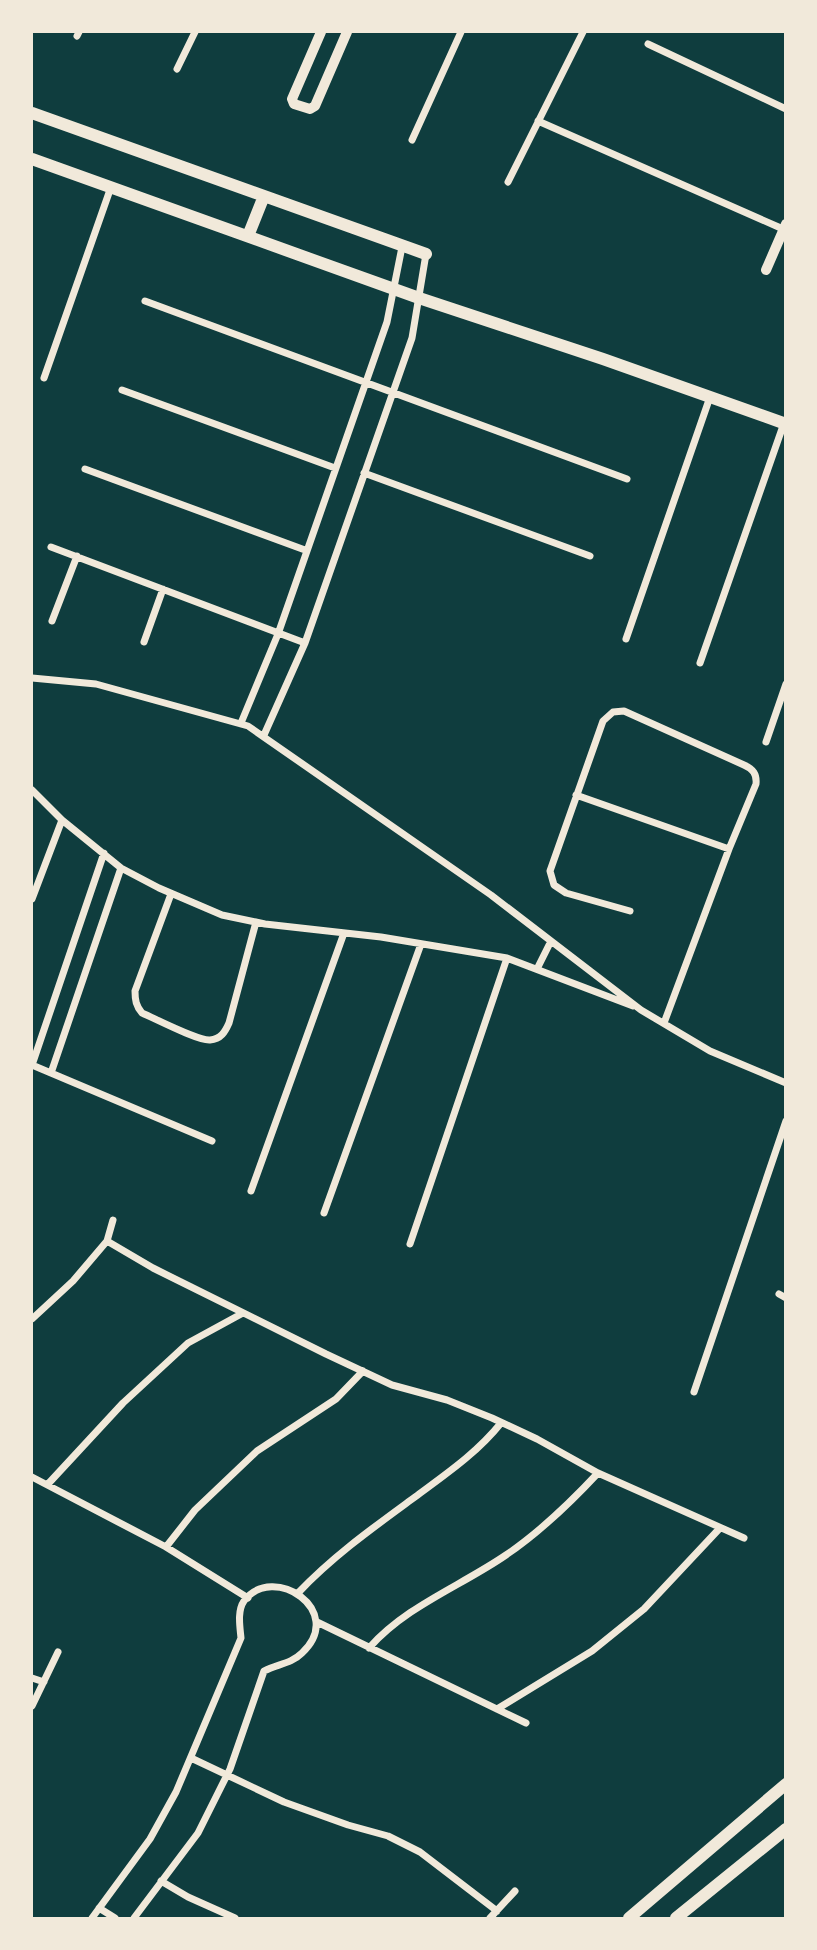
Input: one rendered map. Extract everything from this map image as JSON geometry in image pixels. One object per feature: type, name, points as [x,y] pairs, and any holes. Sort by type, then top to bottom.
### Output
[{"type":"main road","points":[[32,113],[426,254]]},
{"type":"main road","points":[[32,159],[419,298],[785,423]]},
{"type":"main road","points":[[248,236],[264,195]]},
{"type":"main road","points":[[629,1919],[786,1784]]},
{"type":"main road","points":[[676,1919],[786,1829]]},
{"type":"street","points":[[177,69],[195,32]]},
{"type":"street","points":[[321,32],[292,99],[294,104],[310,110],[315,106],[347,32]]},
{"type":"street","points":[[412,140],[461,32]]},
{"type":"street","points":[[508,182],[583,32]]},
{"type":"street","points":[[648,44],[786,109]]},
{"type":"street","points":[[538,121],[784,226],[766,270]]},
{"type":"street","points":[[44,378],[111,187]]},
{"type":"street","points":[[241,723],[278,634],[387,322],[402,247]]},
{"type":"street","points":[[264,735],[305,643],[412,338],[426,254]]},
{"type":"street","points":[[145,301],[627,479]]},
{"type":"street","points":[[122,390],[335,468]]},
{"type":"street","points":[[626,639],[710,397]]},
{"type":"street","points":[[700,663],[785,423]]},
{"type":"street","points":[[85,468],[306,550]]},
{"type":"street","points":[[364,473],[590,556]]},
{"type":"street","points":[[51,547],[305,643]]},
{"type":"street","points":[[52,621],[77,556]]},
{"type":"street","points":[[144,642],[163,590]]},
{"type":"street","points":[[32,678],[96,684],[241,723],[264,735],[491,895],[641,1010]]},
{"type":"street","points":[[766,742],[786,684]]},
{"type":"street","points":[[630,911],[566,893],[552,880],[550,871],[603,721],[613,712],[624,711],[744,765],[754,772],[756,784],[664,1023]]},
{"type":"street","points":[[32,790],[62,820],[121,868],[171,894],[222,915],[507,958],[641,1010],[710,1051],[786,1083]]},
{"type":"street","points":[[576,795],[729,849]]},
{"type":"street","points":[[32,899],[62,820]]},
{"type":"street","points":[[104,853],[32,1065],[212,1141]]},
{"type":"street","points":[[51,1073],[121,868]]},
{"type":"street","points":[[171,894],[135,991],[135,1001],[142,1013],[203,1040],[217,1038],[224,1033],[229,1023],[256,922]]},
{"type":"street","points":[[251,1191],[344,933]]},
{"type":"street","points":[[537,969],[551,941]]},
{"type":"street","points":[[324,1213],[421,944]]},
{"type":"street","points":[[410,1244],[507,958]]},
{"type":"street","points":[[694,1392],[786,1121]]},
{"type":"street","points":[[32,1319],[73,1281],[107,1241],[113,1220]]},
{"type":"street","points":[[107,1241],[153,1268],[392,1385],[447,1401],[501,1423],[537,1439],[598,1473],[744,1538]]},
{"type":"street","points":[[48,1484],[122,1403],[188,1343],[243,1313]]},
{"type":"street","points":[[166,1547],[195,1510],[257,1451],[336,1399],[363,1371]]},
{"type":"street","points":[[298,1593],[320,1570],[359,1538],[459,1465],[485,1443],[501,1423]]},
{"type":"street","points":[[369,1648],[380,1636],[433,1598],[507,1555],[568,1505],[598,1473]]},
{"type":"street","points":[[32,1477],[166,1547],[248,1598]]},
{"type":"street","points":[[496,1709],[592,1651],[644,1609],[720,1528]]},
{"type":"street","points":[[92,1919],[150,1839],[176,1792],[241,1638],[239,1619],[244,1602],[256,1591],[275,1586],[298,1593],[314,1610],[317,1622],[315,1635],[304,1653],[289,1663],[264,1671],[227,1775],[198,1833],[134,1919]]},
{"type":"street","points":[[317,1622],[526,1723]]},
{"type":"street","points":[[32,1706],[58,1652]]},
{"type":"street","points":[[32,1678],[44,1682]]},
{"type":"street","points":[[191,1759],[284,1802],[388,1836],[420,1852],[497,1911]]},
{"type":"street","points":[[162,1881],[188,1898],[235,1919]]},
{"type":"street","points":[[490,1919],[515,1891]]},
{"type":"street","points":[[99,1908],[115,1919]]}]
